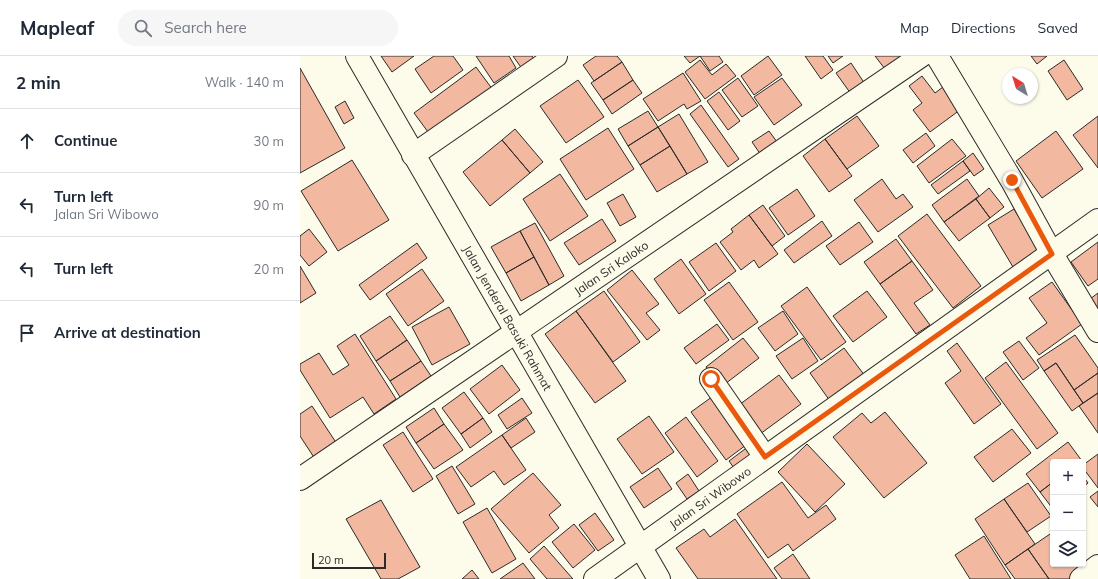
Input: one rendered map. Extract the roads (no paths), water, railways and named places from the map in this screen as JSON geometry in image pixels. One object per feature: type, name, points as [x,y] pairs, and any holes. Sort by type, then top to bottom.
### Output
[{"type":"main road","name":"Jalan Jenderal Basuki Rahmat","points":[[357,56],[659,579]]},
{"type":"main road","points":[[414,155],[556,56]]},
{"type":"main road","name":"Jalan Sri Kaloko","points":[[300,479],[921,56]]},
{"type":"main road","points":[[937,56],[1012,180],[1052,254],[1098,330]]},
{"type":"main road","name":"Jalan Sri Wibowo","points":[[595,579],[1098,220]]},
{"type":"main road","points":[[711,379],[765,457]]},
{"type":"main road","points":[[1081,579],[1098,566]]}]
